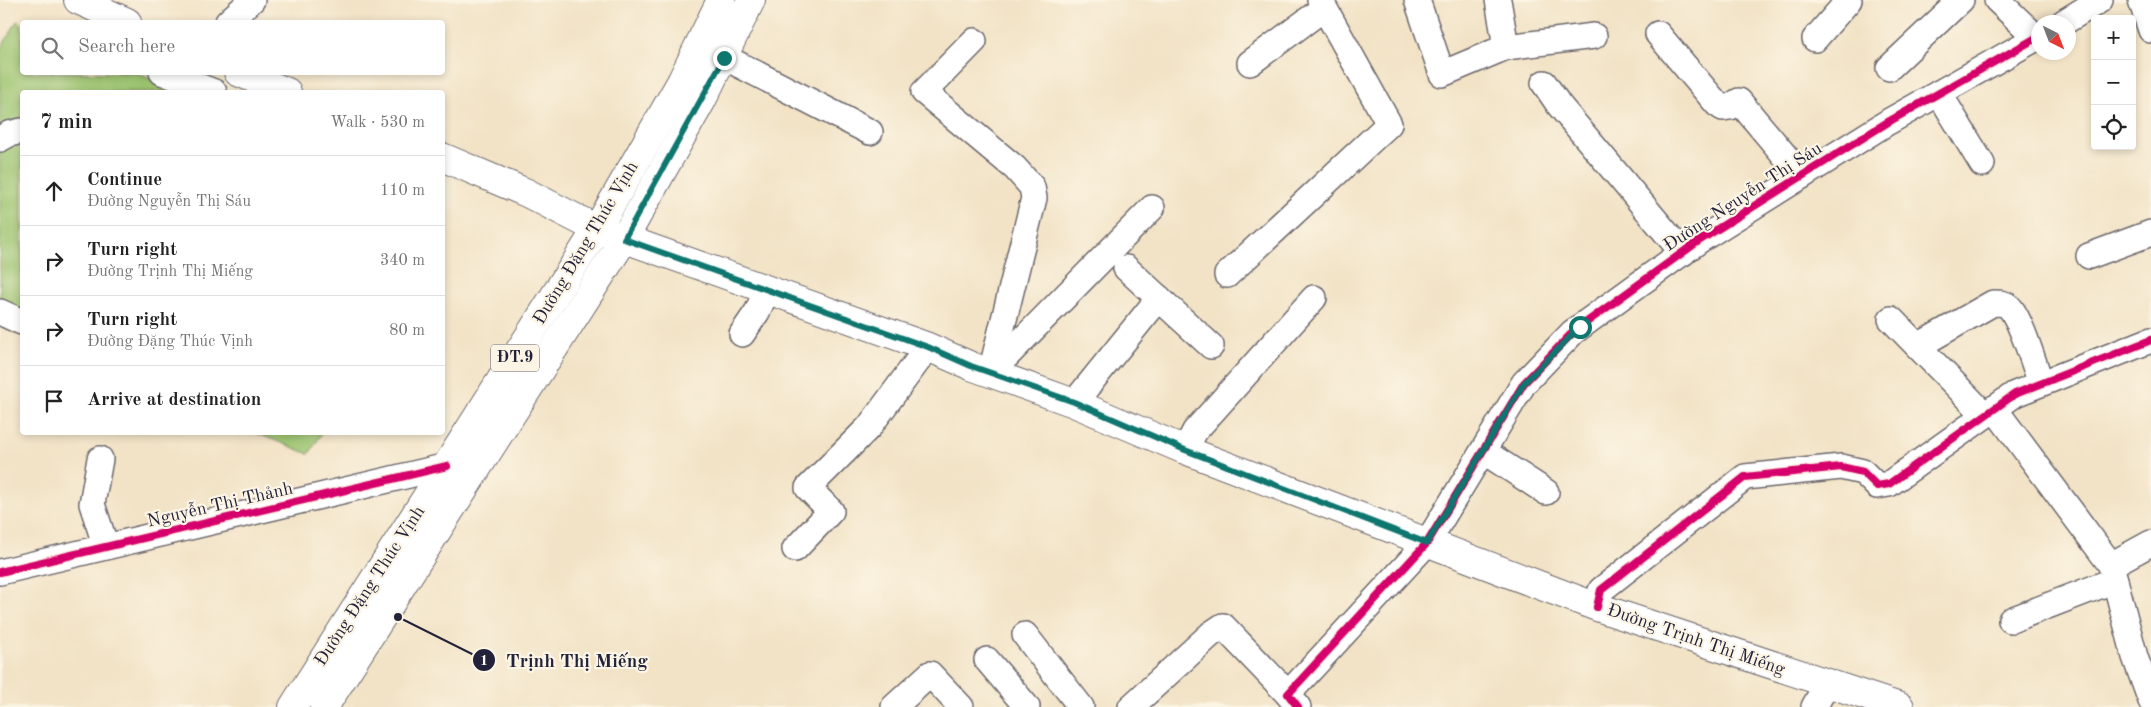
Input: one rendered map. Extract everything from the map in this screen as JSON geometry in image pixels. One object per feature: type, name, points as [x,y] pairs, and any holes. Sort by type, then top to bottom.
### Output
[{"type":"main road","points":[[78,0],[123,20]]},
{"type":"main road","name":"Đường Đặng Thúc Vịnh","points":[[293,707],[597,229],[681,82],[721,0]]},
{"type":"main road","name":"Đường Đặng Thúc Vịnh","points":[[324,707],[624,239],[724,58],[751,0]]},
{"type":"main road","points":[[245,75],[282,90]]},
{"type":"main road","points":[[445,158],[527,193],[597,229]]},
{"type":"main road","name":"Đường Trịnh Thị Miếng","points":[[597,229],[928,347],[1074,402],[1185,450],[1427,543],[1597,607],[1653,624],[1820,696],[1900,707]]},
{"type":"street","points":[[230,20],[252,0]]},
{"type":"street","points":[[1417,0],[1442,74],[1506,47],[1594,36]]},
{"type":"street","points":[[1498,0],[1506,47]]},
{"type":"street","points":[[1815,39],[1849,0]]},
{"type":"street","points":[[1890,68],[1961,0]]},
{"type":"street","points":[[1997,0],[2031,31]]},
{"type":"street","points":[[2075,15],[2100,0]]},
{"type":"street","points":[[2141,0],[2151,30]]},
{"type":"street","points":[[1227,275],[1389,124],[1322,4],[1250,63]]},
{"type":"street","points":[[1658,34],[1717,104],[1723,108],[1730,107],[1739,101],[1802,176]]},
{"type":"street","points":[[974,41],[924,92],[1014,168],[1032,187],[1034,198],[991,372]]},
{"type":"street","name":"Đường Nguyễn Thị Sáu","points":[[1293,700],[1427,543],[1524,383],[1573,332],[1683,253],[1802,176],[1888,122],[2031,41]]},
{"type":"street","points":[[724,58],[870,132]]},
{"type":"street","points":[[170,75],[209,90]]},
{"type":"street","points":[[223,90],[229,75]]},
{"type":"street","points":[[1544,83],[1560,105],[1683,253]]},
{"type":"street","points":[[1939,93],[1982,164]]},
{"type":"street","points":[[0,139],[9,134],[20,131]]},
{"type":"street","points":[[991,372],[1152,208]]},
{"type":"street","points":[[2089,256],[2151,233]]},
{"type":"street","points":[[1126,268],[1210,346]]},
{"type":"street","points":[[742,334],[757,312],[767,290]]},
{"type":"street","points":[[1074,402],[1159,298]]},
{"type":"street","points":[[1185,450],[1195,430],[1314,298]]},
{"type":"street","points":[[1918,346],[1993,303],[2004,303],[2011,308],[2018,323],[2041,383]]},
{"type":"street","points":[[0,312],[20,321]]},
{"type":"street","points":[[1891,319],[1989,411],[2113,572],[2135,657],[2151,701]]},
{"type":"street","points":[[1597,607],[1601,590],[1745,477],[1841,467],[1863,472],[1876,486],[1889,484],[2015,394],[2151,340]]},
{"type":"street","points":[[795,549],[831,511],[808,488],[870,427],[928,347]]},
{"type":"street","points":[[1483,451],[1546,492]]},
{"type":"street","points":[[100,459],[92,504],[106,547]]},
{"type":"street","name":"Nguyễn Thị Thảnh","points":[[0,572],[447,466]]},
{"type":"street","points":[[2011,620],[2113,572],[2151,543]]},
{"type":"street","points":[[1131,707],[1210,634],[1223,626],[1293,700]]},
{"type":"street","points":[[1025,634],[1081,707]]},
{"type":"street","points":[[987,660],[1027,707]]},
{"type":"street","points":[[894,707],[930,674],[952,704]]},
{"type":"green space","points":[[17,21],[20,23],[20,75],[141,75],[178,90],[20,90],[20,335],[0,326],[0,50]]},
{"type":"green space","points":[[261,435],[321,435],[309,454]]},
{"type":"cycle path","points":[[1298,707],[1288,694],[1427,543],[1524,383],[1573,332],[1700,240],[1888,122],[2031,41]]},
{"type":"cycle path","points":[[1597,607],[1601,590],[1745,477],[1841,467],[1863,472],[1877,486],[1889,484],[2015,394],[2151,340]]},
{"type":"cycle path","points":[[0,572],[447,466]]},
{"type":"place","name":"Trịnh Thị Miếng","points":[[398,617]]},
{"type":"route","points":[[724,58],[624,239],[880,329],[971,366],[1074,402],[1185,450],[1427,543],[1524,383],[1580,327]]}]
